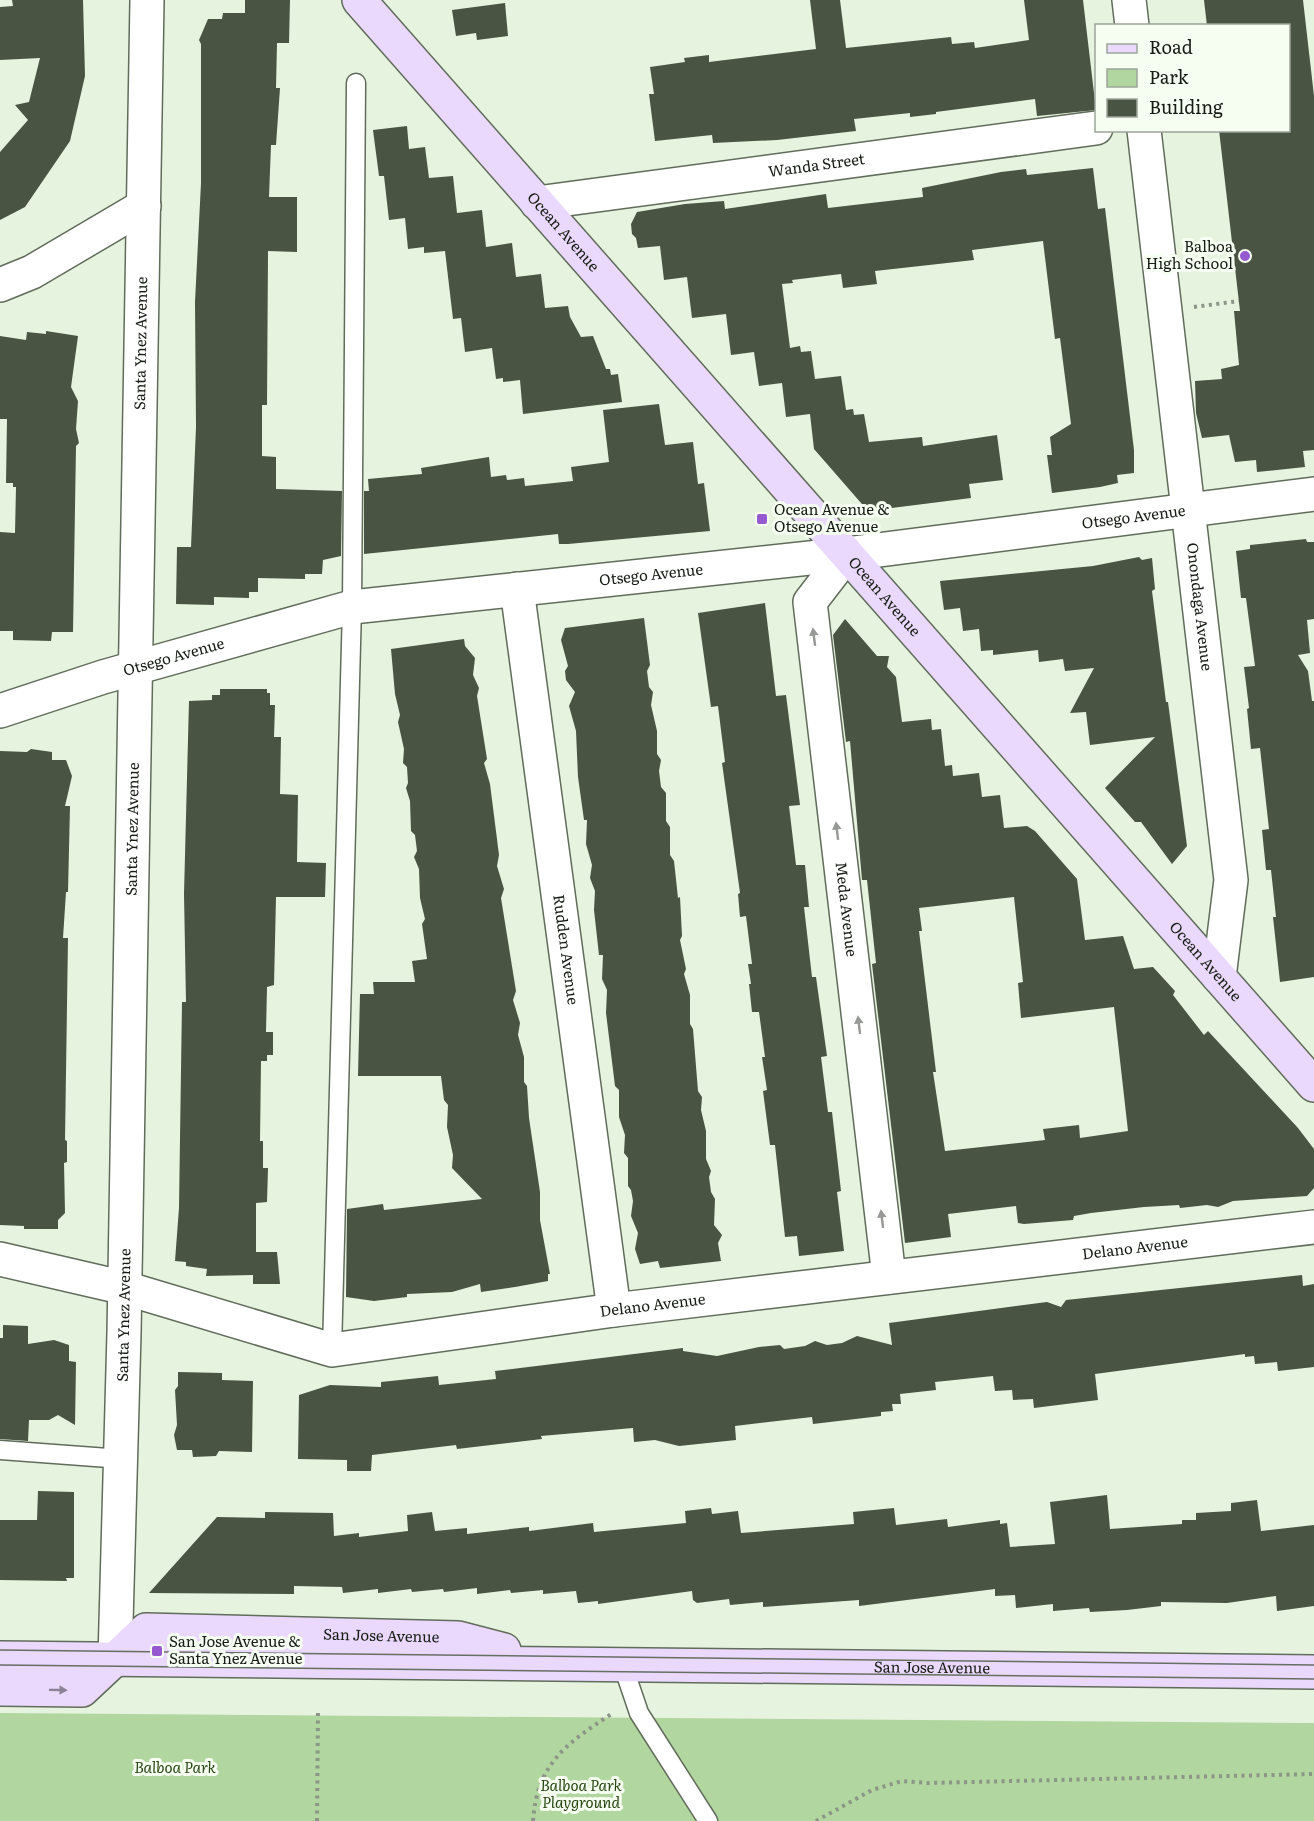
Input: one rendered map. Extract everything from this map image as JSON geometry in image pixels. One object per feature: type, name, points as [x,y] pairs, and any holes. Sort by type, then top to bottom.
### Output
[{"type":"main road","name":"Ocean Avenue","points":[[359,0],[1314,1084]]},
{"type":"main road","name":"San Jose Avenue","points":[[0,1658],[1314,1672]]},
{"type":"main road","points":[[0,1689],[82,1690],[115,1659]]},
{"type":"street","name":"Santa Ynez Avenue","points":[[115,1659],[122,1459],[147,0]]},
{"type":"street","points":[[1129,0],[1131,24]]},
{"type":"street","name":"Wanda Street","points":[[537,203],[1095,128]]},
{"type":"street","name":"Onondaga Avenue","points":[[1144,132],[1231,880],[1219,977]]},
{"type":"street","points":[[0,285],[32,272],[144,206]]},
{"type":"street","name":"Otsego Avenue","points":[[0,711],[352,607],[847,554],[1314,494]]},
{"type":"street","name":"Meda Avenue","points":[[847,554],[810,602],[889,1277]]},
{"type":"street","name":"Rudden Avenue","points":[[517,589],[614,1310]]},
{"type":"street","name":"Delano Avenue","points":[[0,1259],[125,1288],[332,1350],[614,1310],[1314,1227]]},
{"type":"lane","points":[[332,1350],[352,607],[356,83]]},
{"type":"lane","points":[[0,1450],[122,1459]]},
{"type":"lane","points":[[622,1663],[639,1713],[708,1821]]},
{"type":"path","points":[[1187,308],[1239,301]]},
{"type":"path","points":[[317,1821],[318,1709]]},
{"type":"path","points":[[533,1821],[538,1785],[559,1752],[613,1713]]},
{"type":"path","points":[[816,1821],[872,1790],[902,1781],[928,1783],[1314,1774]]},
{"type":"green space","name":"Balboa Park","points":[[0,1713],[1314,1723],[1314,1821],[0,1821]]},
{"type":"building","points":[[12,0],[83,0],[85,76],[70,141],[25,207],[0,220],[0,152],[28,120],[15,105],[29,102],[40,58],[0,60],[0,7],[13,6]]},
{"type":"building","points":[[245,0],[290,0],[289,43],[277,43],[276,88],[280,88],[276,145],[271,145],[269,197],[297,197],[297,252],[268,251],[267,405],[262,405],[262,456],[276,457],[276,489],[342,491],[341,556],[323,560],[322,574],[305,574],[305,579],[258,578],[258,592],[249,592],[249,598],[214,597],[214,605],[176,604],[177,547],[191,547],[196,427],[195,302],[201,183],[201,44],[199,40],[208,19],[222,19],[223,13],[245,13]]},
{"type":"building","points":[[810,0],[840,0],[846,48],[951,37],[952,44],[974,42],[975,48],[1029,40],[1024,0],[1083,0],[1095,110],[1037,116],[1035,99],[910,117],[910,113],[854,119],[856,131],[777,140],[713,143],[712,135],[655,141],[649,94],[654,94],[650,67],[685,62],[684,58],[709,55],[709,62],[816,49]]},
{"type":"building","name":"Balboa High School","points":[[1204,0],[1303,0],[1314,96],[1314,450],[1303,451],[1305,467],[1257,472],[1256,460],[1235,462],[1229,435],[1202,438],[1196,413],[1195,381],[1222,379],[1221,369],[1239,365],[1234,311],[1240,311],[1219,132],[1290,132],[1290,24],[1207,24]]},
{"type":"building","points":[[505,3],[508,36],[477,40],[476,33],[456,36],[452,10]]},
{"type":"building","points":[[407,126],[409,149],[425,147],[429,178],[453,176],[457,213],[482,210],[486,247],[512,243],[516,277],[541,274],[545,308],[568,306],[570,317],[581,337],[593,336],[606,369],[610,369],[611,375],[618,374],[622,402],[523,414],[520,380],[503,382],[503,378],[496,379],[492,348],[465,352],[461,318],[453,319],[445,251],[424,253],[424,247],[408,249],[405,218],[389,220],[384,176],[379,176],[373,130]]},
{"type":"building","points":[[1093,168],[1098,209],[1105,208],[1134,450],[1134,473],[1117,475],[1118,483],[1100,487],[1052,493],[1047,455],[1052,455],[1050,437],[1071,424],[1060,338],[1055,339],[1043,241],[972,250],[974,260],[875,271],[877,284],[843,288],[841,274],[792,280],[793,283],[782,284],[790,348],[800,346],[801,352],[811,351],[815,379],[841,376],[846,410],[853,409],[854,415],[864,414],[869,442],[922,437],[923,446],[997,435],[1003,480],[969,484],[971,498],[868,511],[814,449],[810,414],[786,417],[782,383],[759,386],[754,352],[731,355],[726,314],[692,318],[687,277],[664,280],[660,246],[638,248],[636,238],[632,234],[631,224],[637,212],[685,204],[724,201],[725,209],[826,194],[828,208],[923,197],[922,188],[1001,172],[1026,169],[1027,175]]},
{"type":"building","points":[[46,331],[78,336],[71,387],[78,401],[76,429],[79,443],[76,446],[73,632],[52,632],[51,641],[13,640],[13,631],[0,631],[0,532],[15,533],[16,487],[13,487],[13,483],[6,483],[7,419],[0,419],[0,336],[26,340],[27,332],[46,334]]},
{"type":"building","points":[[659,404],[665,445],[693,442],[698,484],[704,483],[710,531],[568,544],[559,544],[558,534],[364,554],[364,491],[369,491],[368,479],[422,474],[421,468],[489,457],[491,477],[506,475],[507,480],[524,478],[525,486],[573,481],[571,467],[609,462],[603,410]]},
{"type":"building","points":[[1306,539],[1307,542],[1314,542],[1314,619],[1307,620],[1310,653],[1298,655],[1308,671],[1312,701],[1314,701],[1314,977],[1280,982],[1271,870],[1266,870],[1262,830],[1269,829],[1260,748],[1251,749],[1247,709],[1249,708],[1244,667],[1255,666],[1246,598],[1241,598],[1236,551],[1250,549],[1250,545]]},
{"type":"building","points":[[1139,557],[1142,560],[1152,558],[1155,589],[1152,591],[1187,846],[1172,864],[1141,822],[1135,822],[1105,788],[1155,737],[1090,745],[1086,712],[1070,713],[1094,668],[1065,671],[1063,659],[1039,662],[1038,650],[993,655],[993,650],[981,651],[979,629],[963,631],[960,608],[944,610],[940,581],[1093,566]]},
{"type":"building","points":[[765,603],[776,696],[786,695],[800,805],[789,806],[796,865],[805,865],[809,907],[804,907],[812,977],[816,977],[827,1056],[821,1057],[828,1112],[832,1112],[841,1191],[837,1192],[844,1251],[799,1256],[797,1236],[785,1237],[775,1145],[770,1145],[763,1091],[767,1090],[762,1057],[765,1057],[759,1012],[752,1012],[748,964],[752,964],[746,916],[740,917],[738,894],[740,893],[722,763],[725,762],[718,706],[711,707],[698,613]]},
{"type":"building","points":[[644,618],[650,665],[647,671],[649,687],[653,692],[651,705],[657,731],[657,754],[661,760],[659,771],[661,787],[666,793],[666,821],[670,827],[670,855],[674,861],[678,898],[680,897],[682,936],[680,940],[686,969],[684,974],[690,995],[690,1024],[693,1029],[698,1091],[702,1097],[701,1110],[706,1131],[706,1159],[711,1171],[709,1177],[711,1192],[715,1199],[714,1225],[722,1235],[718,1243],[721,1261],[660,1268],[658,1261],[640,1264],[635,1249],[638,1233],[631,1216],[633,1201],[628,1186],[628,1158],[624,1153],[625,1135],[619,1117],[619,1090],[615,1086],[606,1013],[607,990],[602,979],[603,955],[599,955],[594,910],[595,891],[590,878],[592,865],[586,844],[587,820],[584,820],[578,777],[576,731],[569,706],[575,692],[566,680],[565,671],[568,666],[561,640],[565,628]]},
{"type":"building","points":[[845,619],[877,656],[889,656],[887,667],[896,677],[902,722],[931,719],[932,730],[941,729],[945,766],[952,765],[953,776],[979,773],[982,797],[1000,795],[1004,828],[1027,826],[1035,831],[1077,879],[1085,940],[1123,936],[1134,969],[1153,967],[1175,991],[1173,995],[1204,1035],[1208,1031],[1298,1128],[1314,1149],[1314,1188],[1307,1196],[1233,1201],[1218,1207],[1207,1205],[1180,1208],[1179,1205],[1144,1207],[1074,1216],[1073,1220],[1024,1224],[1018,1223],[1016,1206],[948,1214],[951,1237],[905,1243],[872,964],[876,963],[867,880],[862,880],[850,741],[846,742],[833,635]],"holes":[[[1014,897],[1023,982],[1018,983],[1021,1018],[1114,1007],[1128,1131],[1080,1138],[1079,1125],[1043,1129],[1045,1140],[945,1151],[933,1072],[936,1072],[919,931],[922,931],[919,908]]]},
{"type":"building","points":[[464,639],[465,646],[475,658],[473,675],[479,688],[477,696],[487,759],[484,763],[490,784],[499,855],[497,866],[504,889],[501,898],[516,991],[513,1000],[520,1023],[518,1035],[524,1057],[524,1082],[527,1086],[529,1118],[540,1192],[540,1220],[550,1274],[548,1274],[548,1281],[481,1292],[480,1284],[452,1292],[407,1294],[407,1297],[374,1301],[346,1297],[347,1209],[383,1204],[384,1210],[482,1199],[452,1168],[453,1155],[447,1127],[448,1105],[444,1100],[441,1076],[358,1076],[360,994],[374,994],[373,982],[415,982],[412,961],[427,959],[422,924],[425,919],[420,898],[419,869],[414,857],[417,851],[415,835],[411,831],[410,801],[406,788],[407,767],[403,763],[404,749],[398,722],[400,715],[395,694],[391,649]]},
{"type":"building","points":[[220,689],[267,689],[267,693],[270,693],[270,705],[275,705],[274,737],[281,737],[280,794],[298,795],[297,862],[326,863],[325,897],[276,897],[274,985],[267,987],[266,1032],[273,1032],[273,1055],[267,1055],[267,1061],[261,1061],[260,1141],[263,1141],[263,1168],[268,1168],[267,1202],[256,1203],[256,1252],[277,1252],[280,1284],[253,1284],[253,1275],[206,1276],[207,1269],[186,1266],[186,1262],[175,1261],[179,1208],[182,1002],[186,1002],[184,894],[189,701],[212,700],[212,695],[220,695]]},
{"type":"building","points":[[31,749],[52,752],[52,760],[66,760],[72,776],[65,806],[70,806],[68,892],[66,892],[63,938],[68,938],[65,1140],[67,1141],[67,1162],[64,1163],[65,1213],[58,1220],[58,1229],[24,1229],[24,1226],[0,1225],[0,751],[27,752]]},
{"type":"building","points":[[1302,1275],[1303,1286],[1314,1284],[1314,1367],[1278,1371],[1277,1362],[1255,1364],[1254,1356],[1245,1357],[1245,1354],[1095,1374],[1098,1400],[1034,1408],[1033,1399],[1013,1400],[1012,1390],[995,1391],[993,1376],[935,1382],[936,1390],[900,1394],[901,1404],[892,1404],[893,1411],[881,1412],[881,1416],[813,1424],[812,1417],[735,1426],[736,1440],[679,1446],[655,1440],[634,1442],[633,1428],[541,1436],[542,1439],[457,1449],[456,1445],[372,1455],[371,1471],[347,1471],[347,1460],[298,1459],[299,1395],[330,1385],[381,1387],[381,1382],[438,1376],[439,1385],[496,1379],[495,1371],[683,1348],[683,1351],[717,1356],[759,1347],[780,1345],[784,1349],[805,1346],[815,1341],[827,1345],[842,1343],[857,1336],[892,1345],[889,1323],[1047,1302],[1061,1307],[1066,1300]]},
{"type":"building","points":[[3,1325],[28,1326],[28,1344],[54,1340],[69,1345],[69,1361],[76,1362],[75,1425],[58,1415],[49,1420],[29,1420],[28,1441],[0,1439],[0,1338],[3,1338]]},
{"type":"building","points":[[178,1372],[222,1373],[222,1380],[253,1381],[252,1452],[219,1451],[216,1456],[193,1457],[192,1450],[177,1450],[174,1435],[177,1425],[175,1390],[178,1386]]},
{"type":"building","points":[[38,1491],[74,1492],[74,1578],[66,1578],[67,1581],[0,1580],[0,1520],[37,1520]]},
{"type":"building","points":[[1107,1495],[1110,1529],[1182,1524],[1182,1520],[1196,1520],[1196,1513],[1231,1511],[1231,1503],[1257,1500],[1261,1531],[1314,1525],[1314,1606],[1277,1611],[1276,1596],[1227,1603],[1161,1602],[1161,1606],[1127,1610],[1090,1612],[1089,1608],[1053,1611],[1053,1604],[1016,1608],[1015,1595],[995,1596],[995,1589],[859,1606],[859,1600],[763,1607],[763,1602],[730,1605],[729,1599],[697,1603],[693,1600],[692,1591],[598,1604],[598,1601],[578,1603],[576,1591],[543,1594],[543,1590],[511,1593],[510,1590],[477,1594],[477,1588],[444,1592],[443,1589],[412,1592],[411,1589],[378,1593],[378,1589],[343,1593],[342,1587],[294,1586],[294,1594],[149,1593],[217,1517],[265,1518],[265,1512],[333,1513],[334,1536],[359,1533],[359,1537],[408,1531],[407,1515],[432,1512],[435,1531],[467,1528],[467,1534],[529,1527],[529,1531],[593,1523],[594,1532],[686,1523],[685,1511],[711,1508],[712,1514],[738,1511],[741,1533],[854,1524],[853,1512],[894,1508],[896,1525],[947,1519],[948,1527],[1000,1520],[1000,1524],[1007,1523],[1010,1547],[1055,1544],[1050,1502]]},
{"type":"tram line","points":[[0,1650],[1314,1665]]},
{"type":"tram line","points":[[0,1665],[1314,1679]]},
{"type":"place","name":"Balboa High School","points":[[1245,256]]},
{"type":"place","name":"Ocean Avenue & Otsego Avenue","points":[[762,519]]},
{"type":"place","name":"San Jose Avenue & Santa Ynez Avenue","points":[[157,1651]]},
{"type":"park label","name":"Balboa Park Playground","points":[[581,1794]]}]
